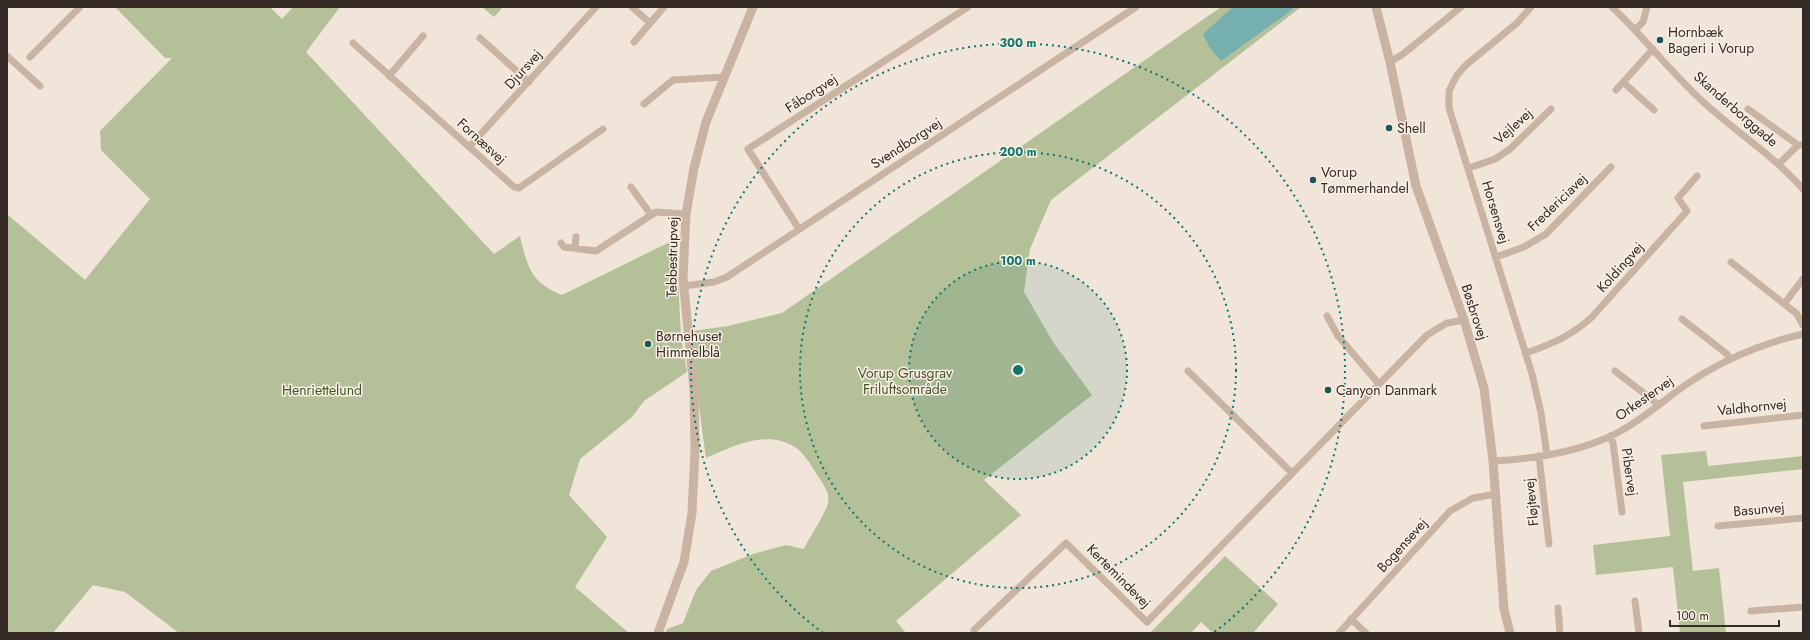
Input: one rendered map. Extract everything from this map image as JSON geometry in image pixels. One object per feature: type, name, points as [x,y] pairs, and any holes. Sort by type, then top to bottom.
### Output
[{"type":"street","points":[[30,56],[80,7]]},
{"type":"street","name":"Djursvej","points":[[469,148],[596,7]]},
{"type":"street","points":[[632,7],[650,23]]},
{"type":"street","points":[[634,42],[664,7]]},
{"type":"street","name":"Tebbestrupvej","points":[[658,633],[684,562],[692,513],[695,450],[694,389],[684,286],[683,252],[686,214],[701,138],[753,7]]},
{"type":"street","name":"Fåborgvej","points":[[799,229],[748,149],[968,7]]},
{"type":"street","name":"Svendborgvej","points":[[684,286],[714,282],[728,277],[1136,7]]},
{"type":"street","name":"Bøsbrovej","points":[[1376,7],[1390,62],[1416,186],[1464,320],[1484,388],[1496,494],[1504,609],[1510,633]]},
{"type":"street","points":[[1390,62],[1403,54],[1461,7]]},
{"type":"street","name":"Horsensvej","points":[[1531,7],[1517,23],[1466,65],[1457,75],[1450,91],[1449,108],[1526,353],[1541,413],[1547,455]]},
{"type":"street","name":"Skanderborggade","points":[[1612,7],[1636,30],[1701,99],[1780,163],[1803,189]]},
{"type":"street","points":[[1636,30],[1643,22],[1647,7]]},
{"type":"street","points":[[389,76],[423,36]]},
{"type":"street","points":[[480,38],[529,82]]},
{"type":"street","name":"Fornæsvej","points":[[352,43],[514,187],[519,188],[603,129]]},
{"type":"street","points":[[1616,90],[1653,49]]},
{"type":"street","points":[[7,56],[40,86]]},
{"type":"street","points":[[644,104],[673,80],[678,78],[724,77]]},
{"type":"street","points":[[1623,82],[1654,110]]},
{"type":"street","name":"Vejlevej","points":[[1469,168],[1495,159],[1510,149],[1551,109]]},
{"type":"street","points":[[1748,109],[1800,145],[1780,163]]},
{"type":"street","name":"Fredericiavej","points":[[1496,258],[1524,247],[1546,234],[1611,167]]},
{"type":"street","name":"Koldingvej","points":[[1526,353],[1555,343],[1576,331],[1592,317],[1688,211],[1678,198],[1697,176]]},
{"type":"street","points":[[631,187],[651,215]]},
{"type":"street","points":[[561,243],[564,247],[596,251],[656,212],[686,214]]},
{"type":"street","points":[[575,248],[576,237]]},
{"type":"street","points":[[1731,262],[1797,314],[1803,325]]},
{"type":"street","points":[[1784,304],[1803,279]]},
{"type":"street","points":[[1327,316],[1338,336],[1378,384]]},
{"type":"street","points":[[1682,319],[1727,354],[1730,359]]},
{"type":"street","name":"Kertemindevej","points":[[974,630],[1066,543],[1147,622],[1427,335],[1447,323],[1464,320]]},
{"type":"street","name":"Orkestervej","points":[[1493,461],[1547,455],[1578,448],[1610,436],[1636,422],[1696,378],[1730,359],[1755,348],[1803,334]]},
{"type":"street","points":[[1188,371],[1292,473]]},
{"type":"street","points":[[1615,371],[1659,406]]},
{"type":"street","name":"Valdhornvej","points":[[1704,426],[1803,415]]},
{"type":"street","name":"Pibervej","points":[[1610,436],[1613,442],[1622,512]]},
{"type":"street","name":"Fløjtevej","points":[[1539,456],[1549,544]]},
{"type":"street","name":"Bogensevej","points":[[1339,633],[1450,511],[1474,498],[1496,494]]},
{"type":"street","name":"Basunvej","points":[[1718,526],[1803,518]]},
{"type":"street","points":[[1635,601],[1639,633]]},
{"type":"street","points":[[1751,611],[1803,607]]},
{"type":"street","points":[[1558,608],[1560,633]]},
{"type":"street","points":[[1351,620],[1366,633]]},
{"type":"green space","name":"Henriettelund","points":[[115,7],[270,7],[282,19],[293,7],[340,7],[306,52],[494,254],[520,236],[528,265],[532,272],[543,285],[562,295],[676,239],[681,337],[687,372],[644,401],[632,417],[580,459],[569,495],[607,537],[575,587],[629,633],[179,633],[125,592],[93,585],[53,633],[7,633],[7,216],[8,215],[85,280],[150,199],[101,150],[100,131],[172,58],[165,58]]},
{"type":"green space","points":[[482,7],[503,7],[494,17]]},
{"type":"green space","name":"Vorup Grusgrav Friluftsområde","points":[[1221,7],[1301,7],[1051,200],[1030,249],[1024,292],[1053,342],[1092,395],[984,480],[1021,515],[896,621],[906,633],[665,633],[667,629],[683,623],[696,590],[711,571],[753,554],[786,545],[804,549],[827,507],[829,499],[825,487],[807,459],[798,449],[784,442],[773,439],[750,441],[706,458],[699,407],[693,331],[728,326],[782,313]]},
{"type":"green space","points":[[1706,451],[1708,466],[1803,456],[1803,469],[1683,482],[1693,571],[1719,568],[1726,633],[1680,633],[1673,567],[1596,575],[1593,545],[1670,536],[1661,455]]},
{"type":"green space","points":[[1225,556],[1278,604],[1253,633],[1213,633],[1201,622],[1191,633],[1151,632]]},
{"type":"water","points":[[1233,7],[1292,7],[1292,10],[1221,61],[1210,48],[1203,34]]},
{"type":"place","name":"Hornbæk Bageri i Vorup","points":[[1660,40]]},
{"type":"place","name":"Shell","points":[[1389,128]]},
{"type":"place","name":"Vorup Tømmerhandel","points":[[1313,180]]},
{"type":"place","name":"Børnehuset Himmelblå","points":[[648,344]]},
{"type":"place","name":"Canyon Danmark","points":[[1328,390]]}]
